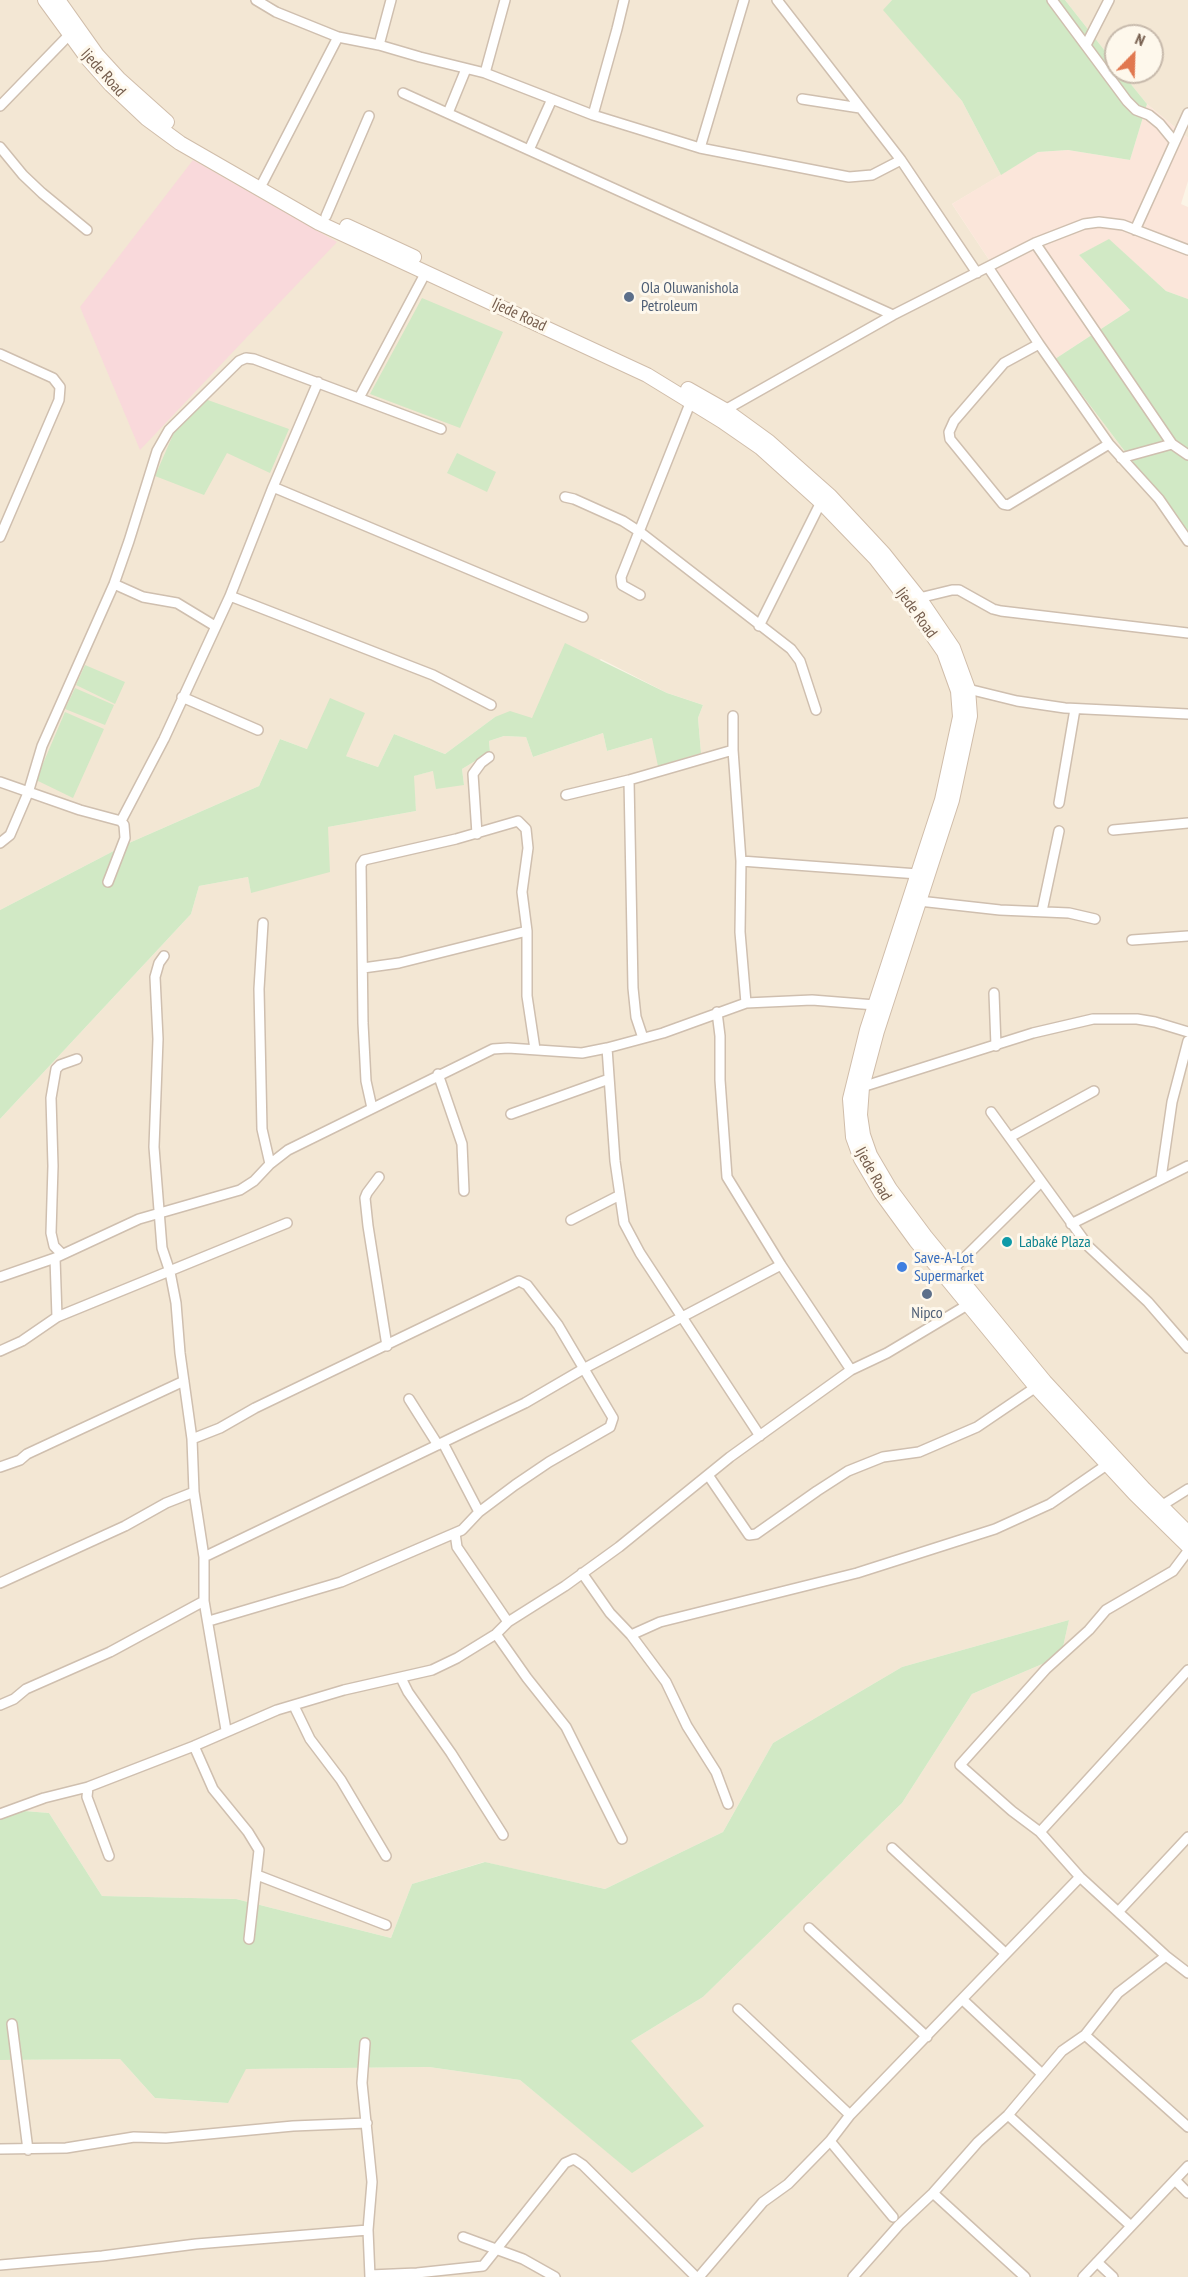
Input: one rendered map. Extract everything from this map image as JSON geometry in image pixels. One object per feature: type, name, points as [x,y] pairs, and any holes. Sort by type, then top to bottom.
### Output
[{"type":"main road","name":"Ijede Road","points":[[45,0],[88,59],[111,85],[146,118],[180,143],[279,201],[654,368],[725,410],[769,442],[830,496],[884,554],[919,598],[954,648],[968,689],[970,716],[952,800],[877,1031],[862,1087],[860,1115],[863,1135],[870,1155],[890,1189],[1045,1382],[1188,1533]]},
{"type":"main road","name":"Ijede Road","points":[[58,0],[97,55],[154,112],[187,137],[263,182],[426,272],[647,375],[691,401],[761,448],[821,502],[876,559],[910,603],[944,652],[958,691],[960,717],[942,800],[875,1005],[850,1099],[850,1117],[854,1137],[861,1159],[881,1193],[916,1241],[1036,1387],[1135,1494],[1188,1546]]},
{"type":"street","points":[[256,0],[276,12],[338,37],[379,45],[485,73],[593,115],[700,148],[849,177],[872,175],[901,160]]},
{"type":"street","points":[[379,45],[391,0]]},
{"type":"street","points":[[485,73],[505,0]]},
{"type":"street","points":[[593,115],[624,0]]},
{"type":"street","points":[[700,148],[744,0]]},
{"type":"street","points":[[777,0],[901,160],[977,273]]},
{"type":"street","points":[[1052,0],[1127,101],[1136,110],[1160,124],[1174,141]]},
{"type":"street","points":[[1086,45],[1109,0]]},
{"type":"street","points":[[0,106],[70,34]]},
{"type":"street","points":[[263,182],[338,37]]},
{"type":"street","points":[[448,113],[466,69]]},
{"type":"street","points":[[403,93],[893,315]]},
{"type":"street","points":[[529,150],[552,99]]},
{"type":"street","points":[[802,99],[860,108]]},
{"type":"street","points":[[1135,230],[1188,113]]},
{"type":"street","points":[[326,216],[369,116]]},
{"type":"street","points":[[0,147],[23,175],[87,230]]},
{"type":"street","points":[[725,410],[893,315],[1035,243],[1084,224],[1099,222],[1123,225],[1188,250]]},
{"type":"street","points":[[1035,243],[1172,444],[1188,454]]},
{"type":"street","points":[[988,267],[1109,444],[1159,499],[1188,541]]},
{"type":"street","points":[[359,398],[426,272]]},
{"type":"street","points":[[1039,344],[1004,363],[954,421],[949,432],[950,439],[1003,504],[1008,505],[1109,444]]},
{"type":"street","points":[[0,354],[53,378],[60,387],[59,400],[0,537]]},
{"type":"street","points":[[0,843],[10,835],[28,792],[42,746],[114,584],[156,452],[169,430],[239,361],[246,358],[254,359],[441,429]]},
{"type":"street","points":[[121,821],[164,739],[230,596],[318,382]]},
{"type":"street","points":[[640,595],[622,585],[620,581],[691,401]]},
{"type":"street","points":[[1121,458],[1172,444]]},
{"type":"street","points":[[273,487],[583,617]]},
{"type":"street","points":[[565,497],[623,520],[791,649],[800,661],[816,710]]},
{"type":"street","points":[[759,626],[821,502]]},
{"type":"street","points":[[114,584],[143,597],[177,603],[215,626]]},
{"type":"street","points":[[919,598],[959,590],[1001,611],[1188,633]]},
{"type":"street","points":[[230,596],[433,675],[491,705]]},
{"type":"street","points":[[968,689],[1017,701],[1075,709],[1188,714]]},
{"type":"street","points":[[182,697],[258,730]]},
{"type":"street","points":[[1059,803],[1075,709]]},
{"type":"street","points":[[733,716],[733,750],[741,861],[740,932],[746,1003]]},
{"type":"street","points":[[566,795],[629,780],[733,750]]},
{"type":"street","points":[[477,834],[473,774],[489,757]]},
{"type":"street","points":[[629,780],[633,988],[636,1017],[644,1038]]},
{"type":"street","points":[[0,782],[121,821],[124,825],[124,838],[108,882]]},
{"type":"street","points":[[372,1108],[365,1070],[361,865],[364,860],[477,834],[518,821],[526,829],[528,848],[522,892],[527,931],[527,996],[535,1049]]},
{"type":"street","points":[[1113,830],[1188,823]]},
{"type":"street","points":[[1042,911],[1059,831]]},
{"type":"street","points":[[741,861],[918,874]]},
{"type":"street","points":[[919,901],[1000,910],[1069,913],[1095,919]]},
{"type":"street","points":[[262,923],[259,989],[262,1129],[270,1164]]},
{"type":"street","points":[[363,968],[399,963],[527,931]]},
{"type":"street","points":[[1131,940],[1188,936]]},
{"type":"street","points":[[164,956],[159,963],[155,977],[158,1039],[154,1147],[162,1248],[170,1272],[176,1303],[192,1439],[194,1492],[204,1557],[204,1601],[226,1731]]},
{"type":"street","points":[[994,993],[996,1046]]},
{"type":"street","points":[[0,1277],[59,1256],[120,1226],[240,1190],[254,1181],[288,1150],[493,1048],[582,1053],[644,1038],[746,1003],[812,1000],[875,1005]]},
{"type":"street","points":[[717,1012],[727,1177],[781,1265],[851,1370]]},
{"type":"street","points":[[862,1087],[1041,1031],[1093,1019],[1137,1019],[1188,1032]]},
{"type":"street","points":[[1161,1178],[1171,1110],[1188,1041]]},
{"type":"street","points":[[607,1048],[615,1161],[624,1222],[629,1236],[760,1436]]},
{"type":"street","points":[[57,1317],[59,1256],[51,1233],[53,1166],[51,1098],[56,1069],[60,1065],[77,1059]]},
{"type":"street","points":[[438,1074],[462,1144],[464,1191]]},
{"type":"street","points":[[511,1114],[609,1079]]},
{"type":"street","points":[[1010,1137],[1094,1091]]},
{"type":"street","points":[[991,1112],[1040,1183],[1089,1247],[1148,1302],[1188,1348]]},
{"type":"street","points":[[1071,1224],[1188,1166]]},
{"type":"street","points":[[379,1177],[365,1198],[387,1346]]},
{"type":"street","points":[[953,1269],[1040,1183]]},
{"type":"street","points":[[571,1220],[620,1195]]},
{"type":"street","points":[[0,1351],[22,1341],[57,1317],[287,1223]]},
{"type":"street","points":[[204,1557],[525,1403],[585,1368],[781,1265]]},
{"type":"street","points":[[192,1439],[220,1428],[255,1408],[519,1281],[527,1285],[558,1325],[611,1413],[612,1422],[610,1427],[549,1462],[479,1512],[462,1530],[341,1582],[209,1621]]},
{"type":"street","points":[[0,1814],[44,1798],[88,1787],[194,1746],[277,1710],[344,1690],[401,1678],[444,1665],[496,1634],[508,1622],[582,1573],[708,1475],[851,1370],[887,1353],[969,1304]]},
{"type":"street","points":[[0,1467],[20,1460],[27,1454],[184,1381]]},
{"type":"street","points":[[708,1475],[749,1535],[756,1534],[848,1471],[883,1457],[919,1452],[977,1427],[988,1422],[1036,1387]]},
{"type":"street","points":[[409,1399],[441,1444],[479,1512]]},
{"type":"street","points":[[631,1635],[660,1622],[857,1573],[995,1529],[1050,1504],[1108,1464]]},
{"type":"street","points":[[1161,1506],[1188,1489]]},
{"type":"street","points":[[0,1583],[125,1526],[166,1503],[194,1492]]},
{"type":"street","points":[[455,1533],[457,1547],[508,1622]]},
{"type":"street","points":[[1188,1551],[1173,1571],[1106,1610],[1089,1630],[1046,1669],[960,1765],[1012,1811],[1040,1832],[1080,1877],[1166,1956],[1188,1973]]},
{"type":"street","points":[[582,1573],[610,1613],[631,1635],[669,1686],[687,1726],[716,1772],[728,1804]]},
{"type":"street","points":[[0,1706],[14,1699],[26,1689],[110,1652],[204,1601]]},
{"type":"street","points":[[496,1634],[566,1727],[622,1839]]},
{"type":"street","points":[[1040,1832],[1188,1670]]},
{"type":"street","points":[[401,1678],[503,1835]]},
{"type":"street","points":[[294,1706],[310,1739],[341,1780],[386,1856]]},
{"type":"street","points":[[194,1746],[213,1789],[256,1843],[259,1857],[249,1939]]},
{"type":"street","points":[[88,1787],[87,1797],[109,1856]]},
{"type":"street","points":[[1119,1911],[1188,1837]]},
{"type":"street","points":[[892,1848],[1005,1953]]},
{"type":"street","points":[[257,1875],[386,1925]]},
{"type":"street","points":[[365,2043],[362,2083],[372,2182],[368,2230],[370,2276],[483,2266],[565,2163],[574,2159],[583,2164],[697,2277],[763,2202],[788,2184],[830,2141],[850,2115],[1080,1877]]},
{"type":"street","points":[[810,1928],[927,2037]]},
{"type":"street","points":[[857,2276],[899,2225],[933,2193],[978,2142],[1008,2115],[1062,2050],[1085,2035],[1118,1993],[1166,1956]]},
{"type":"street","points":[[963,2000],[1042,2073]]},
{"type":"street","points":[[738,2009],[850,2115]]},
{"type":"street","points":[[12,2024],[28,2150]]},
{"type":"street","points":[[1085,2035],[1188,2127]]},
{"type":"street","points":[[1008,2115],[1131,2226]]},
{"type":"street","points":[[0,2150],[66,2148],[134,2137],[166,2138],[293,2126],[367,2123]]},
{"type":"street","points":[[830,2141],[893,2217]]},
{"type":"street","points":[[1083,2277],[1188,2166]]},
{"type":"street","points":[[1176,2181],[1188,2193]]},
{"type":"street","points":[[933,2193],[1025,2277]]},
{"type":"street","points":[[0,2265],[102,2256],[196,2244],[368,2230]]},
{"type":"street","points":[[463,2237],[523,2259],[555,2277]]},
{"type":"street","points":[[1097,2262],[1113,2277]]},
{"type":"street","points":[[483,2266],[486,2277]]},
{"type":"shaded area","points":[[0,0],[892,0],[884,10],[962,101],[1001,175],[952,204],[1055,359],[1188,535],[1188,2277],[0,2277],[0,2060],[120,2059],[155,2098],[227,2103],[245,2069],[429,2067],[520,2080],[632,2172],[631,2041],[703,1997],[902,1803],[972,1694],[1061,1656],[1069,1620],[902,1667],[773,1743],[723,1832],[605,1889],[484,1862],[412,1884],[391,1938],[236,1899],[102,1896],[49,1813],[0,1809],[0,1119],[191,914],[199,886],[248,877],[251,892],[328,827],[416,811],[413,776],[433,771],[464,785],[462,769],[490,752],[489,741],[504,736],[526,737],[533,757],[603,733],[607,751],[652,738],[701,753],[698,718],[703,705],[667,693],[601,659],[532,718],[495,717],[445,754],[394,734],[378,767],[346,756],[307,749],[280,739],[259,786],[129,843],[0,910]]},
{"type":"shaded area","points":[[1065,0],[1188,0],[1188,138],[1147,104],[1131,84],[1164,84],[1164,24],[1104,24],[1104,50]]},
{"type":"shaded area","points":[[1147,104],[1188,138],[1188,181],[1181,204],[1188,207],[1188,299],[1166,291],[1109,240],[1079,255],[1130,310],[1055,359],[952,204],[1038,152],[1068,150],[1130,160]]},
{"type":"shaded area","points":[[193,160],[337,242],[140,450],[80,307]]},
{"type":"green space","points":[[892,0],[1065,0],[1104,50],[1104,84],[1131,84],[1147,104],[1130,160],[1068,150],[1038,152],[1001,175],[962,101],[883,10]]},
{"type":"green space","points":[[1109,239],[1166,291],[1188,299],[1188,535],[1055,359],[1130,310],[1079,255]]},
{"type":"green space","points":[[422,298],[503,332],[460,428],[370,394]]},
{"type":"green space","points":[[205,399],[289,429],[270,473],[227,453],[204,495],[155,476],[176,428]]},
{"type":"green space","points":[[457,453],[496,472],[487,492],[447,473]]},
{"type":"green space","points":[[565,643],[667,693],[703,705],[698,718],[701,753],[658,766],[652,738],[607,751],[603,733],[533,757],[526,737],[504,736],[489,741],[490,752],[462,769],[464,785],[436,789],[433,771],[414,776],[416,811],[328,827],[330,872],[251,893],[248,877],[199,886],[191,914],[0,1119],[0,910],[129,843],[259,786],[280,739],[307,749],[330,698],[365,713],[346,756],[378,767],[394,734],[445,754],[495,717],[510,711],[532,718]]},
{"type":"green space","points":[[85,665],[125,682],[115,704],[76,685]]},
{"type":"green space","points":[[75,688],[114,705],[105,725],[65,709]]},
{"type":"green space","points":[[65,712],[104,729],[73,798],[36,780]]},
{"type":"green space","points":[[1069,1620],[1061,1656],[972,1694],[902,1803],[703,1997],[631,2041],[704,2126],[632,2173],[520,2080],[429,2067],[246,2069],[228,2103],[155,2098],[120,2059],[0,2060],[0,1809],[49,1813],[102,1896],[236,1899],[391,1938],[412,1884],[485,1862],[605,1889],[723,1832],[773,1743],[902,1667]]},
{"type":"place","name":"Ola Oluwanishola Petroleum","points":[[629,297]]},
{"type":"place","name":"Labaké Plaza","points":[[1007,1242]]},
{"type":"place","name":"Save-A-Lot Supermarket","points":[[902,1267]]},
{"type":"place","name":"Nipco","points":[[927,1294]]}]
